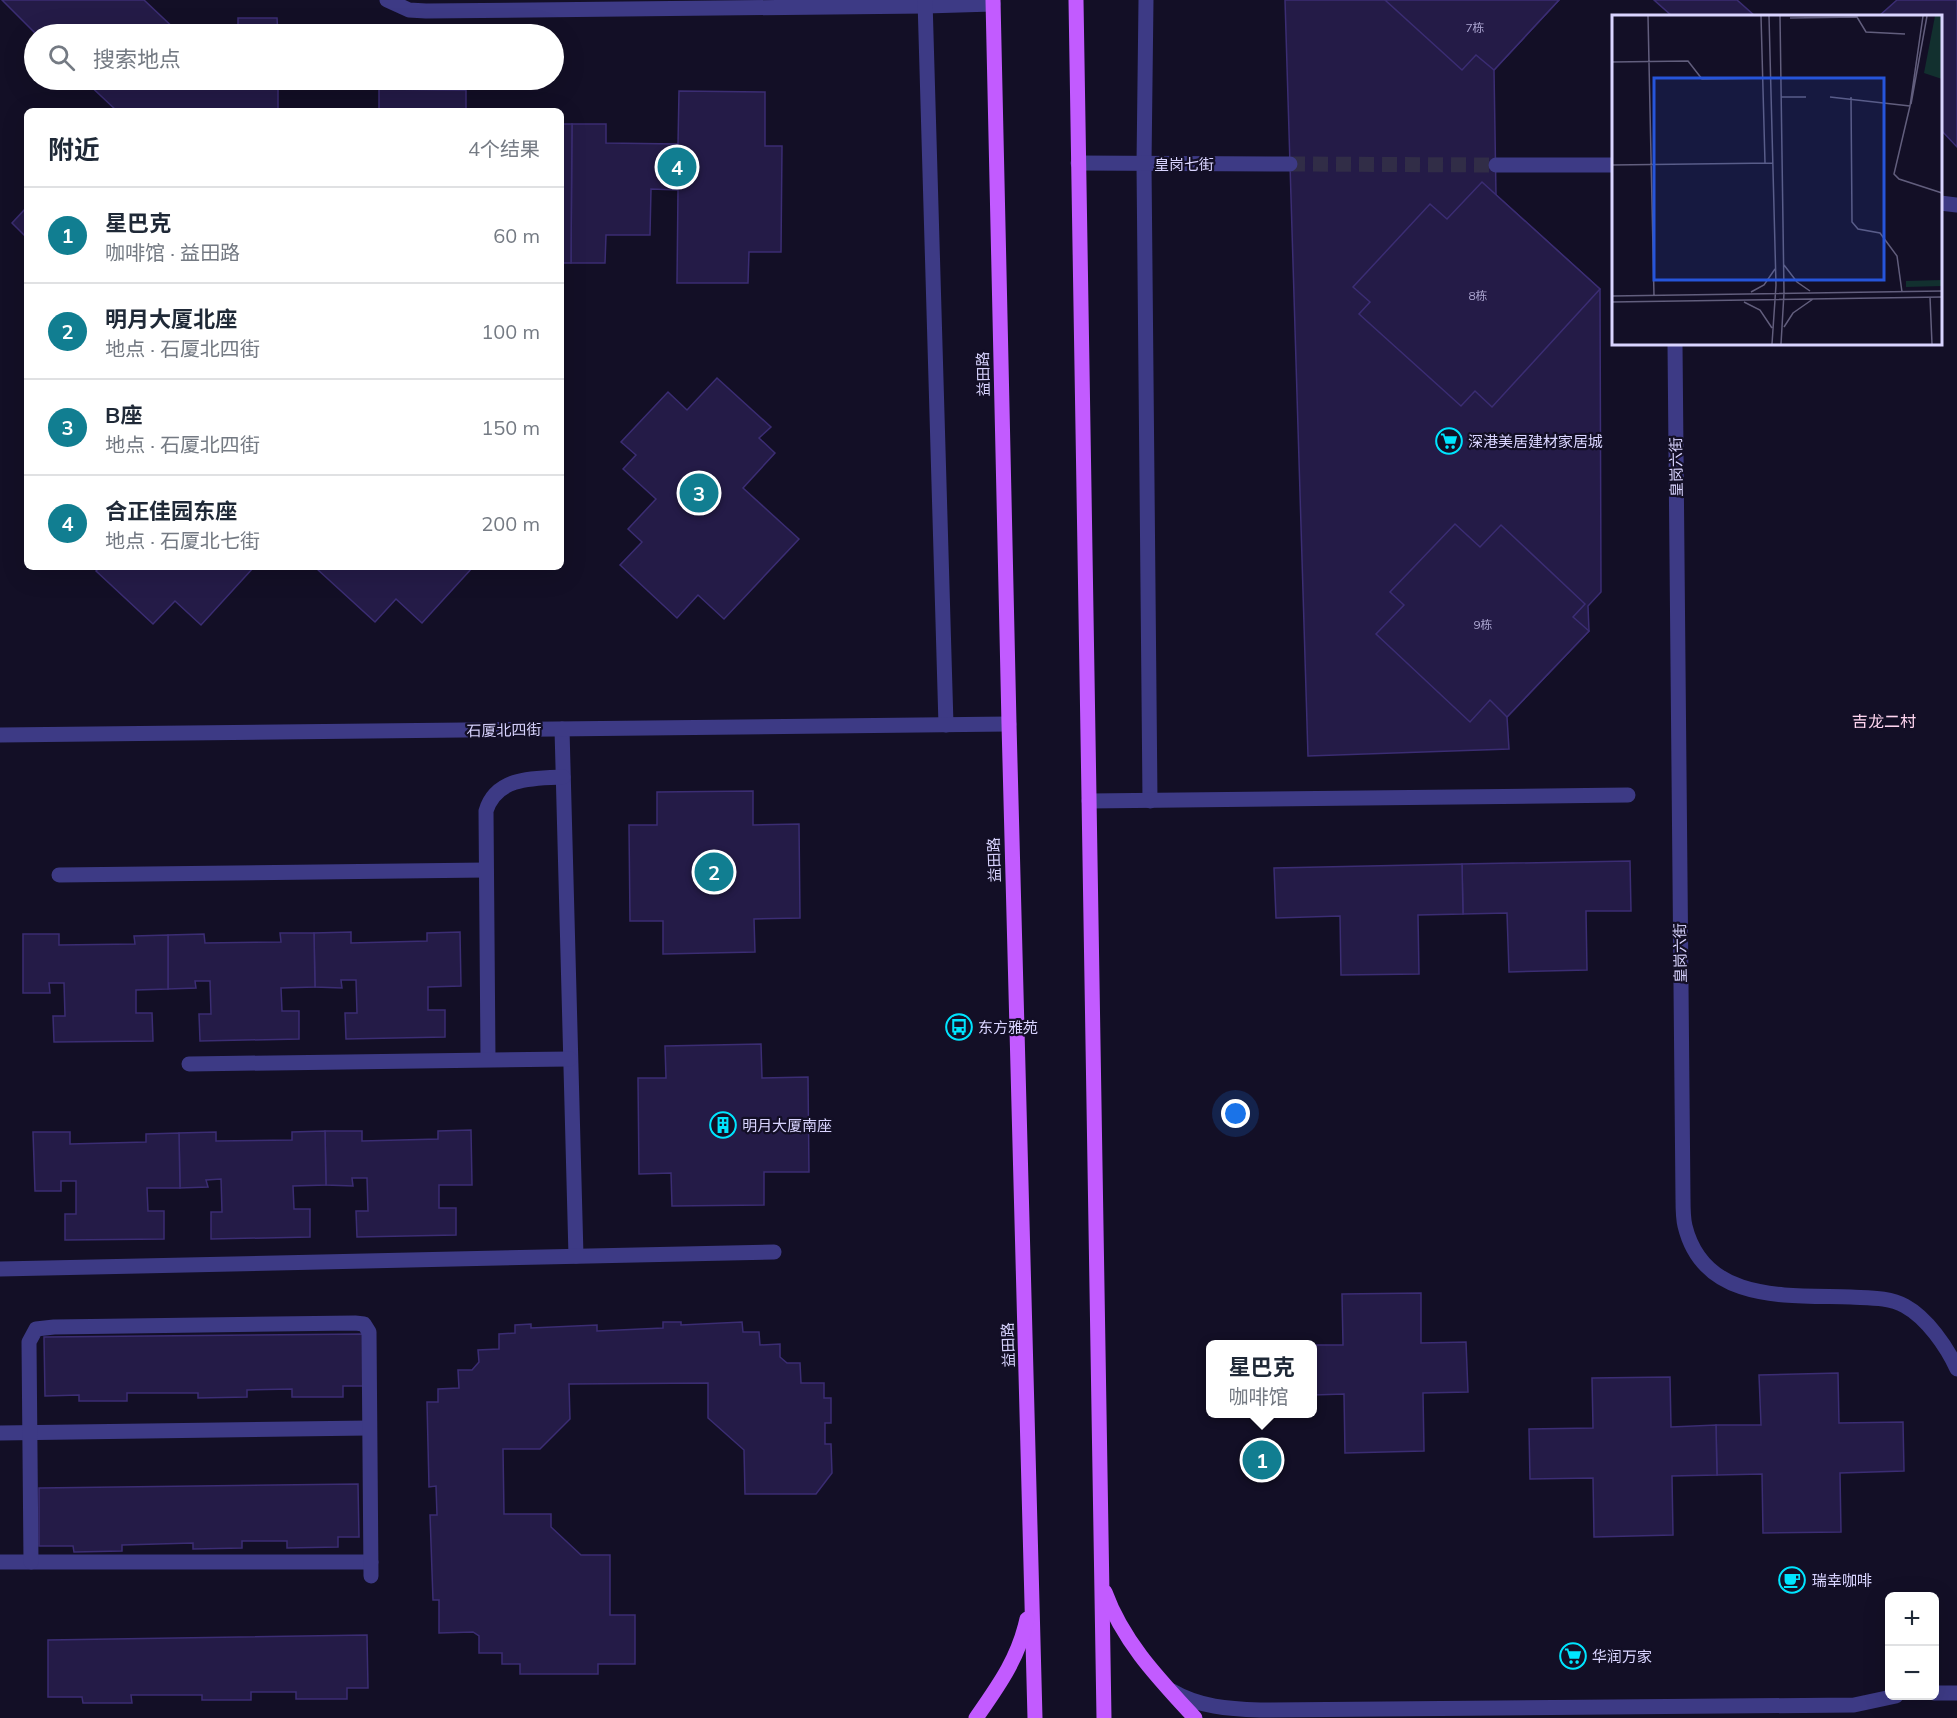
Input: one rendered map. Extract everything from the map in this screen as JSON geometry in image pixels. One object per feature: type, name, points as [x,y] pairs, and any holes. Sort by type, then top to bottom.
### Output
[{"type":"main road","points":[[1076,0],[1104,1718]]},
{"type":"main road","name":"益田路","points":[[993,2],[1035,1718]]},
{"type":"main road","points":[[1102,1581],[1108,1602],[1123,1631],[1167,1688],[1195,1718]]},
{"type":"main road","points":[[976,1718],[1005,1678],[1022,1641],[1033,1596]]},
{"type":"street","points":[[387,0],[410,10],[426,11],[993,2]]},
{"type":"street","points":[[1146,0],[1144,164],[1150,801]]},
{"type":"street","points":[[925,3],[946,725]]},
{"type":"street","name":"皇岗七街","points":[[1078,163],[1290,164]]},
{"type":"street","points":[[1496,165],[1612,165]]},
{"type":"street","points":[[1942,203],[1957,205]]},
{"type":"street","name":"皇岗六街","points":[[1675,345],[1682,1175],[1685,1225],[1691,1243],[1701,1260],[1715,1275],[1735,1286],[1781,1294],[1873,1298],[1905,1306],[1917,1314],[1928,1327],[1951,1357],[1957,1369]]},
{"type":"street","name":"石厦北四街","points":[[0,735],[1009,724]]},
{"type":"street","points":[[562,729],[576,1256]]},
{"type":"street","points":[[488,1059],[484,820],[488,802],[506,785],[518,781],[563,777]]},
{"type":"street","points":[[1089,801],[1628,795]]},
{"type":"street","points":[[59,875],[486,870]]},
{"type":"street","points":[[189,1064],[570,1059]]},
{"type":"street","points":[[0,1269],[774,1252]]},
{"type":"street","points":[[0,1562],[371,1569],[369,1332],[364,1324],[36,1329],[29,1342],[31,1562]]},
{"type":"street","points":[[0,1433],[369,1428]]},
{"type":"street","points":[[1167,1688],[1184,1699],[1203,1704],[1228,1709],[1260,1710],[1854,1705],[1885,1698]]},
{"type":"street","points":[[1939,1693],[1957,1693]]},
{"type":"building","points":[[2,0],[144,0],[169,24],[26,24]]},
{"type":"building","name":"深港美居建材家居城","points":[[1285,0],[1559,0],[1494,70],[1496,195],[1600,289],[1601,592],[1588,606],[1589,631],[1507,717],[1509,749],[1308,756]]},
{"type":"building","points":[[1385,0],[1559,0],[1494,70],[1476,55],[1462,70]]},
{"type":"building","points":[[1654,0],[1737,0],[1754,15],[1671,15]]},
{"type":"building","points":[[1897,0],[1957,0],[1957,147],[1942,131],[1942,15],[1880,15]]},
{"type":"building","points":[[238,18],[277,18],[277,24],[238,24]]},
{"type":"building","points":[[95,90],[278,90],[278,108],[114,108]]},
{"type":"building","points":[[379,90],[466,90],[466,108],[379,108]]},
{"type":"building","points":[[679,91],[765,92],[765,146],[782,146],[781,252],[749,252],[748,283],[677,283],[678,190],[651,189],[650,235],[606,235],[605,263],[571,263],[572,124],[606,124],[606,143],[678,144]]},
{"type":"building","points":[[564,124],[572,124],[571,263],[564,263]]},
{"type":"building","points":[[1482,182],[1600,289],[1492,407],[1475,391],[1461,406],[1359,314],[1370,302],[1353,287],[1430,204],[1447,219]]},
{"type":"building","points":[[24,210],[24,235],[12,223]]},
{"type":"building","points":[[717,378],[771,427],[759,438],[775,453],[743,488],[799,539],[724,619],[698,595],[677,618],[620,565],[642,542],[628,529],[656,499],[623,469],[636,455],[621,442],[668,392],[687,410]]},
{"type":"building","points":[[1455,524],[1480,547],[1501,525],[1585,604],[1573,617],[1589,631],[1507,717],[1490,700],[1470,722],[1376,634],[1404,605],[1390,592]]},
{"type":"building","points":[[251,570],[201,625],[175,601],[153,624],[96,571]]},
{"type":"building","points":[[318,570],[470,570],[422,623],[396,599],[375,622]]},
{"type":"building","points":[[753,791],[753,825],[799,824],[800,918],[754,919],[755,952],[663,954],[663,921],[630,921],[629,825],[657,825],[657,792]]},
{"type":"building","points":[[1630,861],[1631,911],[1586,911],[1587,970],[1509,972],[1507,913],[1463,914],[1462,864]]},
{"type":"building","points":[[1462,864],[1463,914],[1418,915],[1419,974],[1341,975],[1340,916],[1276,918],[1274,868]]},
{"type":"building","points":[[351,932],[351,943],[427,941],[427,933],[460,932],[461,986],[428,987],[428,1010],[445,1010],[445,1037],[346,1039],[345,1013],[357,1013],[356,980],[341,980],[342,988],[315,987],[314,933]]},
{"type":"building","points":[[280,933],[314,933],[315,987],[281,988],[282,1011],[299,1011],[299,1039],[200,1041],[199,1014],[211,1014],[210,981],[195,981],[196,988],[168,989],[168,935],[204,934],[205,943],[281,942]]},
{"type":"building","points":[[23,934],[59,934],[59,945],[135,944],[134,936],[168,935],[168,989],[136,990],[136,1013],[152,1013],[153,1041],[54,1042],[53,1016],[65,1016],[64,983],[49,983],[50,993],[23,993]]},
{"type":"building","name":"明月大厦南座","points":[[761,1044],[762,1078],[808,1077],[809,1172],[764,1172],[764,1205],[672,1206],[671,1173],[639,1174],[638,1078],[666,1078],[665,1046]]},
{"type":"building","points":[[471,1130],[472,1185],[439,1185],[439,1208],[456,1208],[456,1235],[357,1237],[356,1211],[368,1211],[367,1178],[352,1178],[353,1186],[326,1185],[325,1131],[362,1131],[362,1141],[438,1139],[438,1131]]},
{"type":"building","points":[[325,1131],[326,1185],[293,1186],[294,1209],[310,1209],[310,1237],[211,1239],[211,1212],[222,1212],[221,1179],[206,1180],[208,1187],[180,1188],[179,1133],[216,1132],[216,1141],[292,1140],[292,1132]]},
{"type":"building","points":[[33,1132],[70,1132],[70,1144],[146,1142],[146,1134],[179,1133],[180,1188],[147,1188],[148,1211],[164,1211],[164,1239],[65,1240],[65,1214],[76,1214],[76,1181],[61,1181],[61,1191],[35,1191]]},
{"type":"building","points":[[1421,1293],[1421,1343],[1466,1342],[1468,1392],[1423,1393],[1424,1451],[1345,1453],[1344,1394],[1317,1395],[1317,1345],[1343,1345],[1342,1294]]},
{"type":"building","points":[[663,1322],[681,1322],[681,1325],[742,1322],[743,1332],[759,1332],[760,1345],[780,1344],[780,1357],[787,1363],[800,1363],[801,1383],[824,1383],[824,1398],[831,1398],[831,1423],[825,1423],[825,1444],[831,1444],[832,1473],[816,1494],[745,1494],[744,1450],[708,1418],[708,1383],[569,1384],[570,1419],[540,1449],[503,1449],[504,1514],[551,1514],[551,1527],[581,1555],[610,1555],[610,1615],[635,1615],[635,1664],[598,1664],[598,1674],[520,1674],[520,1664],[502,1664],[502,1653],[479,1653],[479,1636],[473,1632],[439,1633],[439,1600],[433,1600],[430,1515],[437,1515],[436,1486],[429,1487],[427,1402],[438,1402],[438,1389],[459,1388],[458,1370],[472,1370],[479,1362],[478,1350],[499,1349],[499,1334],[515,1333],[515,1325],[531,1324],[531,1328],[597,1325],[597,1331],[663,1328]]},
{"type":"building","points":[[363,1334],[364,1386],[343,1386],[343,1397],[292,1397],[292,1389],[247,1390],[247,1397],[198,1398],[198,1393],[127,1393],[127,1401],[79,1401],[79,1395],[45,1396],[44,1337]]},
{"type":"building","points":[[1838,1373],[1839,1423],[1903,1422],[1904,1471],[1840,1473],[1841,1532],[1763,1533],[1762,1474],[1717,1475],[1716,1425],[1761,1425],[1759,1375]]},
{"type":"building","points":[[1670,1377],[1671,1427],[1716,1425],[1717,1475],[1672,1476],[1673,1535],[1594,1537],[1593,1478],[1530,1479],[1529,1429],[1593,1428],[1592,1378]]},
{"type":"building","points":[[358,1484],[359,1537],[338,1537],[338,1547],[287,1548],[287,1541],[242,1541],[242,1548],[193,1549],[193,1543],[122,1545],[122,1551],[74,1552],[73,1546],[39,1546],[39,1488]]},
{"type":"building","points":[[367,1635],[368,1688],[347,1688],[347,1699],[296,1699],[296,1692],[251,1692],[251,1700],[202,1700],[202,1695],[131,1695],[132,1703],[83,1703],[82,1697],[48,1697],[48,1640]]},
{"type":"tunnel","points":[[1290,164],[1496,165]]},
{"type":"place","name":"合正佳园东座","points":[[677,167]]},
{"type":"place","name":"深港美居建材家居城","points":[[1449,441]]},
{"type":"place","name":"B座","points":[[699,493]]},
{"type":"place","name":"明月大厦北座","points":[[714,872]]},
{"type":"place","name":"东方雅苑","points":[[959,1027]]},
{"type":"place","name":"明月大厦南座","points":[[723,1125]]},
{"type":"place","name":"星巴克","points":[[1262,1460]]},
{"type":"place","name":"瑞幸咖啡","points":[[1792,1580]]},
{"type":"place","name":"华润万家","points":[[1573,1656]]},
{"type":"district","name":"吉龙二村","points":[[1884,721]]}]
